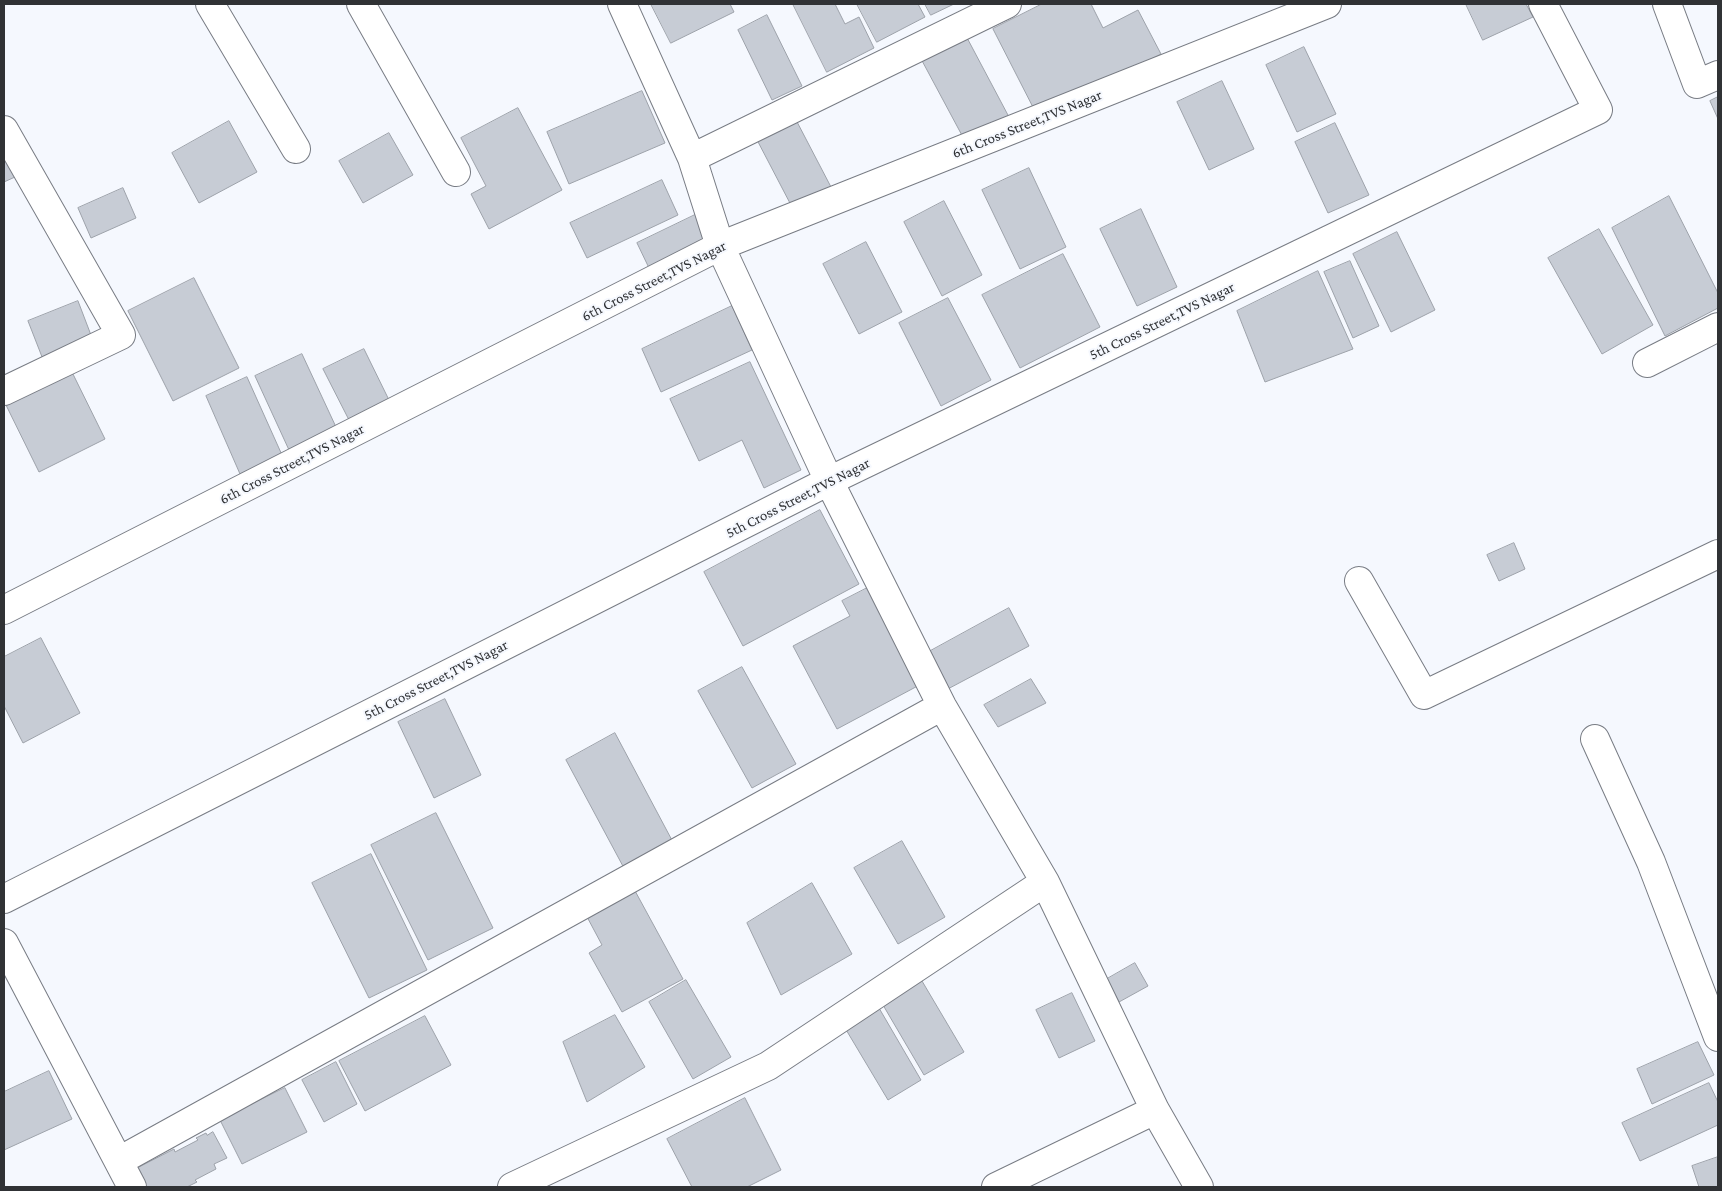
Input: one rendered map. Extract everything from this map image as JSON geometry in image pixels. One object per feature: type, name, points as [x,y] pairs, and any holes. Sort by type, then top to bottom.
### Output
[{"type":"street","points":[[210,4],[296,149]]},
{"type":"street","points":[[361,4],[456,172]]},
{"type":"street","points":[[622,4],[692,158],[720,246],[830,481],[942,706],[1045,882],[1154,1110],[1199,1187]]},
{"type":"street","points":[[692,158],[1007,4]]},
{"type":"street","name":"6th Cross Street,TVS Nagar","points":[[4,610],[720,246],[1327,4]]},
{"type":"street","name":"5th Cross Street,TVS Nagar","points":[[4,899],[830,481],[1598,110],[1543,4]]},
{"type":"street","points":[[1667,4],[1698,84],[1718,75]]},
{"type":"street","points":[[4,130],[121,335],[4,391]]},
{"type":"street","points":[[1647,363],[1718,327]]},
{"type":"street","points":[[1359,581],[1424,695],[1718,554]]},
{"type":"street","points":[[119,1161],[942,706]]},
{"type":"street","points":[[1595,739],[1652,862],[1718,1037]]},
{"type":"street","points":[[512,1187],[768,1066],[1045,882]]},
{"type":"street","points":[[4,943],[132,1187]]},
{"type":"street","points":[[996,1187],[1154,1110]]},
{"type":"building","points":[[651,4],[730,4],[734,12],[671,43]]},
{"type":"building","points":[[793,4],[835,4],[845,24],[859,17],[874,48],[827,72]]},
{"type":"building","points":[[857,4],[918,4],[925,17],[877,42]]},
{"type":"building","points":[[925,4],[954,4],[931,15]]},
{"type":"building","points":[[1042,4],[1091,4],[1103,28],[1138,10],[1161,54],[1038,117],[993,29]]},
{"type":"building","points":[[1466,4],[1526,4],[1533,17],[1483,40]]},
{"type":"building","points":[[767,15],[802,86],[772,100],[738,30]]},
{"type":"building","points":[[965,34],[1009,117],[965,141],[920,57]]},
{"type":"building","points":[[1304,47],[1336,114],[1297,132],[1266,65]]},
{"type":"building","points":[[1222,81],[1254,149],[1209,170],[1177,102]]},
{"type":"building","points":[[642,91],[665,143],[569,184],[547,132]]},
{"type":"building","points":[[1718,97],[1718,119],[1710,101]]},
{"type":"building","points":[[518,108],[562,190],[489,229],[471,194],[486,186],[461,138]]},
{"type":"building","points":[[795,118],[831,187],[792,207],[756,138]]},
{"type":"building","points":[[229,121],[257,172],[199,203],[172,153]]},
{"type":"building","points":[[1335,123],[1369,195],[1328,213],[1295,142]]},
{"type":"building","points":[[389,133],[413,175],[363,203],[339,161]]},
{"type":"building","points":[[4,155],[15,177],[4,182]]},
{"type":"building","points":[[1029,168],[1066,247],[1020,269],[982,190]]},
{"type":"building","points":[[662,180],[678,215],[587,258],[570,223]]},
{"type":"building","points":[[123,188],[136,218],[91,238],[78,208]]},
{"type":"building","points":[[1669,196],[1718,293],[1718,308],[1665,336],[1612,228]]},
{"type":"building","points":[[944,201],[982,275],[942,296],[904,222]]},
{"type":"building","points":[[1141,209],[1177,287],[1137,306],[1100,229]]},
{"type":"building","points":[[697,214],[709,238],[649,268],[637,243]]},
{"type":"building","points":[[1599,229],[1653,325],[1602,354],[1548,258]]},
{"type":"building","points":[[1397,232],[1435,310],[1391,332],[1353,254]]},
{"type":"building","points":[[866,242],[902,312],[859,334],[823,264]]},
{"type":"building","points":[[1063,254],[1100,327],[1020,368],[982,295]]},
{"type":"building","points":[[1350,261],[1379,326],[1353,338],[1324,272]]},
{"type":"building","points":[[1318,271],[1353,349],[1265,382],[1237,311]]},
{"type":"building","points":[[194,278],[239,368],[173,401],[128,311]]},
{"type":"building","points":[[948,298],[991,380],[941,406],[899,323]]},
{"type":"building","points":[[78,301],[94,343],[44,362],[28,321]]},
{"type":"building","points":[[732,306],[752,350],[661,392],[642,349]]},
{"type":"building","points":[[364,349],[389,400],[349,420],[323,369]]},
{"type":"building","points":[[302,354],[336,427],[289,450],[255,376]]},
{"type":"building","points":[[750,362],[801,470],[764,488],[742,440],[699,461],[670,399]]},
{"type":"building","points":[[69,366],[105,439],[39,472],[4,401]]},
{"type":"building","points":[[247,377],[282,455],[240,474],[206,396]]},
{"type":"building","points":[[820,510],[859,584],[743,646],[704,572]]},
{"type":"building","points":[[1514,543],[1525,569],[1499,581],[1487,555]]},
{"type":"building","points":[[875,584],[927,681],[837,729],[793,646],[850,616],[842,601]]},
{"type":"building","points":[[1009,608],[1029,646],[944,691],[925,654]]},
{"type":"building","points":[[41,638],[80,713],[23,743],[4,706],[4,657]]},
{"type":"building","points":[[742,667],[796,764],[752,788],[698,691]]},
{"type":"building","points":[[1031,679],[1046,703],[998,727],[984,705]]},
{"type":"building","points":[[445,699],[481,775],[434,798],[398,722]]},
{"type":"building","points":[[615,733],[674,844],[625,870],[566,760]]},
{"type":"building","points":[[436,813],[493,928],[428,960],[371,845]]},
{"type":"building","points":[[902,841],[945,917],[898,944],[854,868]]},
{"type":"building","points":[[371,854],[427,970],[369,998],[312,883]]},
{"type":"building","points":[[812,883],[852,954],[781,995],[747,923]]},
{"type":"building","points":[[634,889],[683,979],[622,1012],[589,953],[602,945],[586,915]]},
{"type":"building","points":[[1135,963],[1148,986],[1119,1002],[1107,979]]},
{"type":"building","points":[[686,980],[731,1057],[693,1079],[649,1002]]},
{"type":"building","points":[[922,981],[964,1052],[924,1075],[883,1005]]},
{"type":"building","points":[[1072,993],[1095,1041],[1059,1058],[1036,1010]]},
{"type":"building","points":[[879,1008],[921,1080],[888,1100],[845,1028]]},
{"type":"building","points":[[615,1015],[645,1067],[587,1102],[563,1042]]},
{"type":"building","points":[[425,1016],[451,1065],[365,1111],[339,1061]]},
{"type":"building","points":[[1698,1042],[1714,1075],[1652,1104],[1637,1069]]},
{"type":"building","points":[[336,1062],[357,1104],[324,1122],[302,1080]]},
{"type":"building","points":[[49,1071],[72,1119],[4,1150],[4,1092]]},
{"type":"building","points":[[1709,1083],[1718,1102],[1718,1125],[1640,1161],[1622,1123]]},
{"type":"building","points":[[285,1088],[307,1132],[242,1164],[220,1120]]},
{"type":"building","points":[[745,1098],[781,1170],[747,1187],[692,1187],[667,1139]]},
{"type":"building","points":[[213,1132],[227,1158],[214,1164],[216,1169],[195,1180],[197,1182],[187,1187],[133,1187],[137,1168],[174,1149],[175,1152],[198,1140],[196,1138],[206,1133],[207,1135]]},
{"type":"building","points":[[1718,1157],[1718,1187],[1699,1187],[1692,1166]]}]
